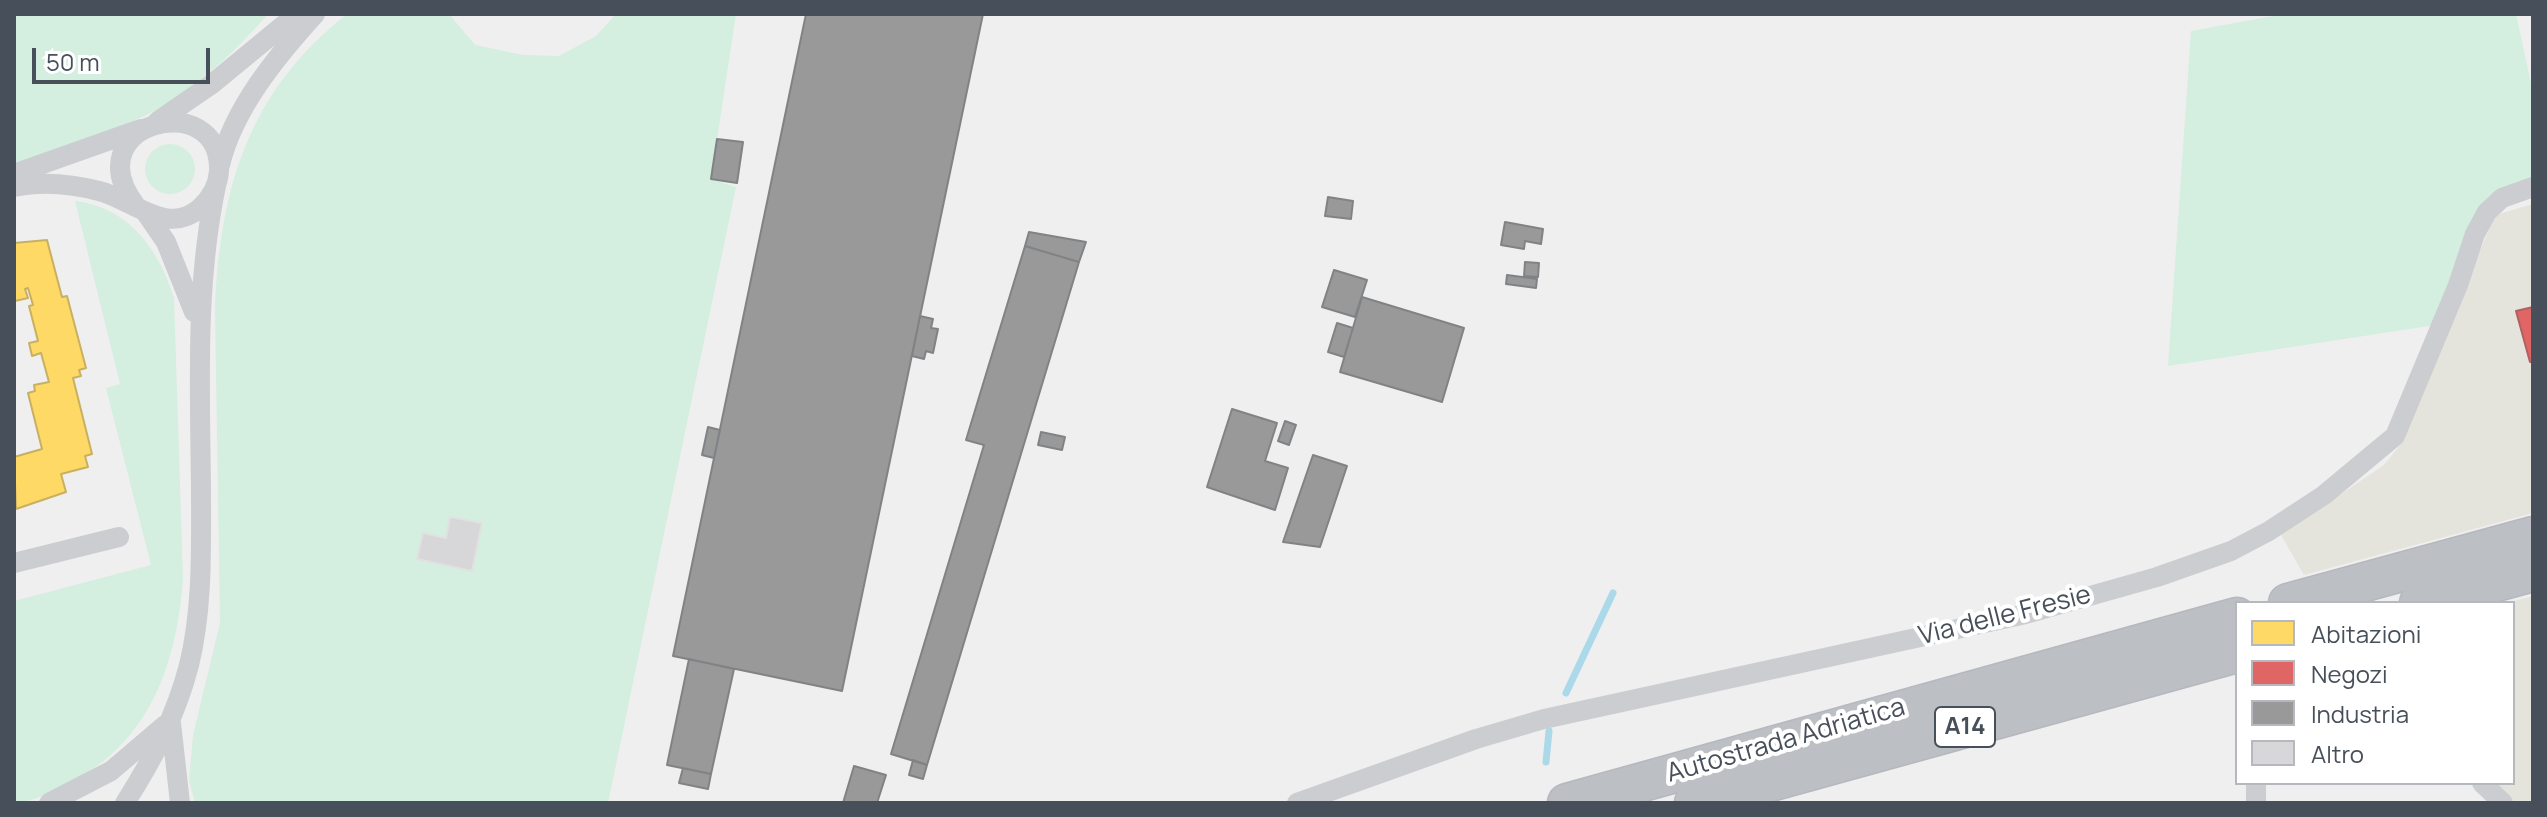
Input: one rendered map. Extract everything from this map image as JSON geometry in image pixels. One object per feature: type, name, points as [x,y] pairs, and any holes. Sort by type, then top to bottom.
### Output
[{"type":"highway","points":[[2295,601],[2533,536]]},
{"type":"highway","points":[[2426,601],[2533,572]]},
{"type":"highway","name":"Autostrada Adriatica","points":[[1567,803],[2235,618]]},
{"type":"highway","name":"Autostrada Adriatica","points":[[1694,803],[2235,654]]},
{"type":"street","points":[[200,340],[181,273],[166,242],[126,192],[120,176],[122,158],[129,142],[147,126],[200,92],[297,14]]},
{"type":"street","points":[[125,803],[160,746],[189,664],[201,573],[200,288],[225,141],[261,81],[315,14]]},
{"type":"street","points":[[14,174],[168,120],[197,129],[209,140],[218,177],[208,201],[187,215],[162,219],[102,191],[61,183],[14,187]]},
{"type":"street","name":"Via delle Fresie","points":[[1297,803],[1476,739],[1544,719],[2026,614],[2231,551],[2269,531],[2324,495],[2395,436],[2487,212],[2502,198],[2533,187]]},
{"type":"street","points":[[14,563],[119,537]]},
{"type":"street","points":[[49,803],[111,771],[171,719]]},
{"type":"street","points":[[171,719],[180,803]]},
{"type":"street","points":[[2484,785],[2503,803]]},
{"type":"shaded area","points":[[2533,204],[2533,513],[2304,575],[2281,535],[2384,465],[2401,444],[2492,222],[2499,214]]},
{"type":"shaded area","points":[[2533,596],[2533,803],[2515,803],[2496,785],[2515,785],[2514,601]]},
{"type":"green space","points":[[14,14],[268,14],[209,73],[158,109],[125,125],[14,167]]},
{"type":"green space","points":[[347,14],[449,14],[475,45],[523,55],[559,56],[596,36],[616,14],[736,14],[711,179],[736,187],[608,803],[195,803],[189,781],[193,735],[220,623],[215,308],[224,222],[246,144],[263,109],[286,75],[313,44]]},
{"type":"green space","points":[[2284,14],[2516,14],[2533,93],[2533,187],[2502,198],[2442,324],[2168,366],[2191,31]]},
{"type":"green space","points":[[170,144],[188,151],[195,169],[188,187],[170,194],[152,187],[145,169],[152,151]]},
{"type":"green space","points":[[75,201],[111,212],[139,234],[160,263],[174,298],[183,578],[180,609],[166,669],[155,696],[140,722],[121,745],[99,765],[71,782],[44,796],[14,803],[14,601],[151,565],[106,388],[120,384]]},
{"type":"building: Abitazioni","points":[[47,240],[62,297],[67,296],[86,368],[79,370],[81,376],[73,378],[92,454],[85,456],[88,467],[61,474],[66,492],[16,509],[14,457],[42,449],[28,393],[35,391],[34,385],[49,382],[41,353],[32,356],[29,343],[38,341],[28,288],[25,289],[28,298],[15,301],[14,243]]},
{"type":"building: Negozi","points":[[2533,307],[2533,361],[2530,362],[2516,311]]},
{"type":"building: Industria","points":[[806,14],[983,14],[842,691],[673,656]]},
{"type":"building: Industria","points":[[717,139],[743,142],[737,183],[711,179]]},
{"type":"building: Industria","points":[[1328,197],[1353,201],[1351,219],[1325,216]]},
{"type":"building: Industria","points":[[1505,222],[1543,229],[1541,244],[1525,241],[1524,249],[1501,245]]},
{"type":"building: Industria","points":[[1029,232],[1086,242],[1079,262],[1025,246]]},
{"type":"building: Industria","points":[[1025,246],[1079,262],[927,765],[891,754],[984,445],[966,440]]},
{"type":"building: Industria","points":[[1525,262],[1539,263],[1538,277],[1524,276]]},
{"type":"building: Industria","points":[[1334,270],[1367,280],[1355,317],[1322,307]]},
{"type":"building: Industria","points":[[1507,275],[1537,279],[1536,288],[1506,284]]},
{"type":"building: Industria","points":[[1362,297],[1464,328],[1442,402],[1340,372]]},
{"type":"building: Industria","points":[[920,316],[933,319],[931,328],[938,329],[933,353],[926,351],[924,359],[912,356]]},
{"type":"building: Industria","points":[[1337,323],[1353,328],[1344,357],[1328,352]]},
{"type":"building: Industria","points":[[1232,409],[1277,423],[1265,461],[1288,468],[1275,510],[1207,487]]},
{"type":"building: Industria","points":[[1285,421],[1296,425],[1289,445],[1278,441]]},
{"type":"building: Industria","points":[[708,427],[720,430],[714,458],[702,455]]},
{"type":"building: Industria","points":[[1041,432],[1065,437],[1062,450],[1038,445]]},
{"type":"building: Industria","points":[[1313,455],[1347,466],[1320,547],[1283,542]]},
{"type":"building: Industria","points":[[689,659],[734,669],[711,774],[667,765]]},
{"type":"building: Industria","points":[[913,760],[927,765],[923,779],[909,775]]},
{"type":"building: Industria","points":[[854,766],[886,775],[877,803],[843,803]]},
{"type":"building: Industria","points":[[683,768],[711,774],[708,789],[679,783]]},
{"type":"building: Altro","points":[[450,517],[482,523],[472,571],[417,559],[423,533],[446,538]]},
{"type":"waterway","points":[[1566,693],[1613,593]]},
{"type":"waterway","points":[[1546,762],[1549,731]]}]
